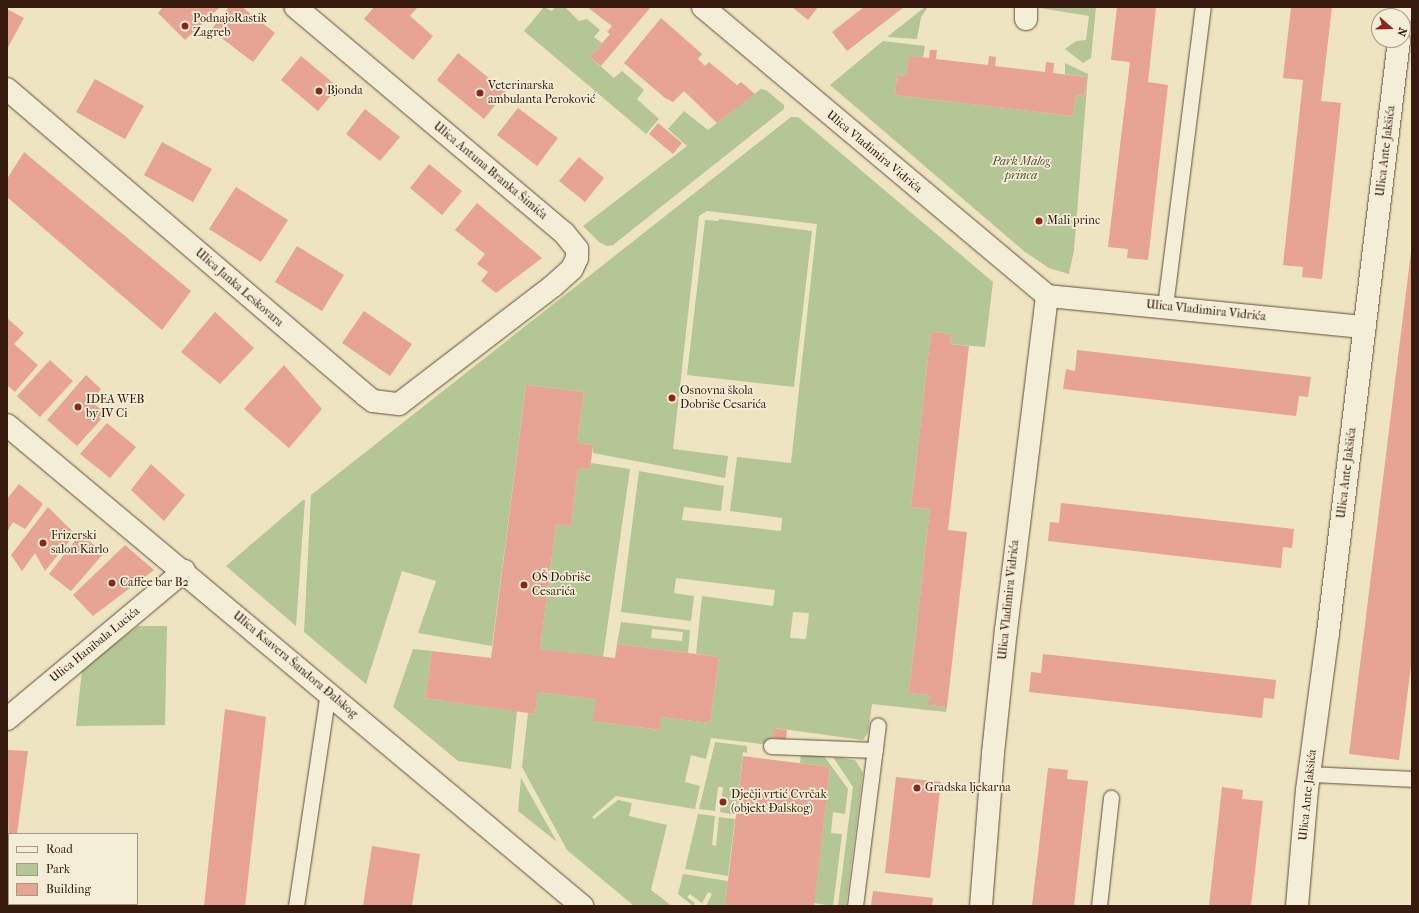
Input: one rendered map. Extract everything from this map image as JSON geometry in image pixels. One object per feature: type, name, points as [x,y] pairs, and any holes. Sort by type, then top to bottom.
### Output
[{"type":"street","name":"Ulica Antuna Branka Šimića","points":[[296,7],[574,244],[577,258],[572,269],[482,341]]},
{"type":"street","name":"Ulica Vladimira Vidrića","points":[[703,7],[1047,296],[1165,306],[1364,327]]},
{"type":"street","name":"Ulica Ante Jakšića","points":[[1297,906],[1310,774],[1397,48]]},
{"type":"street","name":"Ulica Janka Leskovara","points":[[7,89],[373,402],[399,404],[482,341]]},
{"type":"street","name":"Ulica Vladimira Vidrića","points":[[981,906],[1006,630],[1047,296]]},
{"type":"street","name":"Ulica Ksavera Šandora Đalskog","points":[[7,425],[184,571],[328,694],[582,906]]},
{"type":"street","name":"Ulica Hanibala Lucića","points":[[7,718],[184,571]]},
{"type":"lane","points":[[1165,306],[1203,7]]},
{"type":"lane","points":[[296,906],[328,694]]},
{"type":"lane","points":[[855,906],[878,725]]},
{"type":"lane","points":[[771,746],[875,750]]},
{"type":"lane","points":[[1310,774],[1412,779]]},
{"type":"lane","points":[[1099,906],[1111,798]]},
{"type":"green space","points":[[544,7],[552,11],[555,7],[565,7],[579,21],[587,19],[600,30],[594,37],[602,43],[590,57],[614,78],[622,71],[644,90],[637,99],[659,119],[646,134],[524,31]]},
{"type":"green space","points":[[925,7],[928,7],[921,17],[917,39],[887,37]]},
{"type":"green space","points":[[1034,7],[1096,7],[1091,58],[1083,63],[1065,49],[1076,41],[1086,40],[1089,16]]},
{"type":"green space","name":"Park Malog princa","points":[[883,41],[925,46],[923,58],[909,56],[906,76],[897,75],[895,95],[1073,116],[1076,95],[1084,96],[1087,77],[1065,74],[1065,63],[1088,74],[1074,250],[1069,274],[1049,268],[1025,252],[830,85]]},
{"type":"green space","points":[[761,89],[766,90],[784,105],[784,109],[613,245],[607,246],[599,242],[583,226],[687,146],[668,129],[684,111],[708,130]]},
{"type":"green space","name":"Osnovna škola Dobriše Cesarića","points":[[791,117],[798,117],[993,282],[985,347],[950,344],[951,334],[931,332],[911,507],[930,509],[909,693],[930,695],[929,705],[947,707],[946,712],[872,704],[868,733],[863,740],[775,728],[771,745],[711,738],[706,759],[691,755],[685,782],[700,786],[695,809],[616,796],[592,817],[594,819],[618,800],[632,803],[629,816],[667,825],[651,890],[672,906],[634,906],[567,850],[522,767],[528,713],[535,714],[538,692],[596,699],[594,721],[659,730],[661,717],[710,723],[719,657],[696,654],[702,596],[773,606],[775,590],[676,578],[674,593],[694,596],[691,621],[621,612],[639,471],[724,486],[721,511],[684,507],[682,520],[781,531],[782,518],[730,511],[737,457],[791,463],[817,224],[707,211],[699,216],[673,449],[728,456],[725,478],[593,453],[593,445],[577,442],[584,392],[526,385],[492,646],[418,633],[436,581],[402,571],[366,684],[304,632],[311,495]],"holes":[[[793,612],[809,613],[806,639],[790,638]]]},
{"type":"green space","points":[[719,219],[812,231],[794,387],[687,375],[705,220],[719,221]]},
{"type":"green space","points":[[591,463],[630,469],[603,657],[540,649],[556,524],[571,526],[578,468],[590,469]]},
{"type":"green space","points":[[303,500],[305,500],[296,626],[226,566]]},
{"type":"green space","points":[[621,622],[690,630],[688,653],[617,644]],"holes":[[[652,629],[683,632],[682,641],[651,638]]]},
{"type":"green space","points":[[138,626],[167,626],[165,725],[76,726],[82,670]]},
{"type":"green space","points":[[413,649],[432,651],[425,698],[517,711],[511,769],[458,761],[393,707]]},
{"type":"green space","points":[[715,742],[747,746],[747,753],[743,752],[736,815],[720,812],[723,787],[718,787],[715,811],[699,809]]},
{"type":"green space","points":[[801,754],[824,756],[848,789],[845,814],[833,812],[831,833],[842,834],[833,906],[814,903],[830,767],[800,763]]},
{"type":"green space","points":[[833,757],[855,760],[863,772],[846,906],[838,906],[853,787]]},
{"type":"green space","points":[[521,778],[557,842],[518,811]]},
{"type":"green space","points":[[698,814],[715,816],[712,845],[716,846],[719,817],[735,819],[728,876],[685,869]]},
{"type":"green space","points":[[683,874],[728,881],[725,906],[706,906],[712,894],[708,892],[702,903],[690,894],[687,897],[695,903],[693,906],[678,894]]},
{"type":"building","name":"PodnajoRastik Zagreb","points":[[163,7],[220,7],[185,40],[158,13]]},
{"type":"building","points":[[229,7],[242,7],[275,33],[253,62],[211,30]]},
{"type":"building","points":[[374,7],[418,7],[410,16],[433,36],[413,60],[364,19]]},
{"type":"building","points":[[587,7],[650,8],[601,66],[590,57],[610,34],[607,32],[612,26]]},
{"type":"building","points":[[792,7],[818,7],[808,20]]},
{"type":"building","points":[[864,7],[904,7],[847,51],[832,32]]},
{"type":"building","points":[[1117,7],[1156,7],[1148,82],[1168,85],[1148,260],[1127,258],[1128,249],[1108,247],[1130,62],[1111,60]]},
{"type":"building","points":[[1291,7],[1332,7],[1321,101],[1341,103],[1322,279],[1302,277],[1303,267],[1283,265],[1303,80],[1283,78]]},
{"type":"building","points":[[7,9],[24,18],[7,49]]},
{"type":"building","points":[[661,18],[702,54],[698,59],[705,66],[709,62],[737,85],[741,82],[755,94],[717,123],[684,91],[673,102],[665,98],[624,63]]},
{"type":"building","points":[[930,50],[937,50],[936,59],[988,65],[989,56],[996,57],[995,66],[1045,72],[1046,62],[1054,63],[1053,73],[1087,77],[1084,96],[1076,95],[1073,116],[895,95],[897,75],[906,76],[909,56],[929,58]]},
{"type":"building","name":"Veterinarska ambulanta Peroković","points":[[458,53],[506,92],[484,119],[437,80]]},
{"type":"building","points":[[301,56],[338,87],[318,111],[281,80]]},
{"type":"building","points":[[95,79],[144,106],[125,139],[76,112]]},
{"type":"building","points":[[518,108],[558,138],[537,166],[497,135]]},
{"type":"building","points":[[365,109],[400,137],[380,161],[346,134]]},
{"type":"building","points":[[658,123],[682,143],[673,154],[649,134]]},
{"type":"building","points":[[162,142],[212,169],[193,202],[144,175]]},
{"type":"building","points":[[24,152],[191,291],[162,330],[7,197],[7,179]]},
{"type":"building","points":[[579,157],[604,178],[585,202],[559,181]]},
{"type":"building","points":[[429,164],[462,191],[442,215],[410,188]]},
{"type":"building","points":[[236,187],[288,220],[261,262],[209,229]]},
{"type":"building","points":[[477,203],[542,258],[496,293],[481,281],[488,272],[477,264],[485,254],[455,230]]},
{"type":"building","points":[[297,246],[344,275],[322,311],[275,282]]},
{"type":"building","points":[[1411,252],[1412,658],[1399,760],[1349,754]]},
{"type":"building","points":[[364,311],[412,344],[390,376],[342,343]]},
{"type":"building","points":[[215,312],[254,348],[220,384],[181,352]]},
{"type":"building","points":[[7,318],[24,333],[14,344],[38,365],[15,392],[7,385]]},
{"type":"building","points":[[931,332],[951,334],[950,344],[969,346],[948,530],[967,532],[947,707],[928,705],[930,695],[909,693],[930,509],[911,507]]},
{"type":"building","points":[[1077,350],[1311,377],[1308,397],[1299,396],[1296,416],[1063,389],[1066,369],[1075,371]]},
{"type":"building","points":[[50,360],[73,381],[40,417],[17,396]]},
{"type":"building","points":[[284,365],[322,409],[289,448],[244,409]]},
{"type":"building","name":"IDEA WEB by IV Ci","points":[[86,375],[101,389],[91,401],[106,414],[77,446],[47,420]]},
{"type":"building","name":"OŠ Dobriše Cesarića","points":[[526,385],[584,392],[577,442],[593,445],[590,469],[578,468],[571,526],[556,524],[540,649],[615,658],[617,644],[719,657],[710,723],[661,717],[660,730],[593,721],[596,699],[538,692],[535,714],[425,698],[432,651],[491,658]]},
{"type":"building","points":[[107,423],[136,447],[110,478],[80,454]]},
{"type":"building","points":[[151,464],[185,495],[164,521],[131,490]]},
{"type":"building","points":[[19,484],[43,504],[25,529],[13,522],[7,532],[7,499]]},
{"type":"building","points":[[1061,503],[1294,529],[1292,548],[1283,547],[1281,568],[1048,541],[1050,522],[1059,523]]},
{"type":"building","name":"Frizerski salon Karlo","points":[[48,507],[75,534],[45,571],[35,553],[22,571],[11,555]]},
{"type":"building","points":[[80,534],[104,553],[71,591],[49,574]]},
{"type":"building","name":"Caffee bar B2","points":[[125,545],[154,570],[93,616],[73,595]]},
{"type":"building","points":[[1043,654],[1276,680],[1274,699],[1264,698],[1262,718],[1029,692],[1031,672],[1041,673]]},
{"type":"building","points":[[225,709],[266,717],[245,906],[204,906]]},
{"type":"building","points":[[774,728],[787,730],[786,740],[773,738]]},
{"type":"building","points":[[7,750],[28,751],[17,833],[8,833]]},
{"type":"building","points":[[743,756],[830,767],[814,906],[725,906]]},
{"type":"building","points":[[1048,768],[1068,770],[1067,779],[1088,781],[1074,906],[1032,906]]},
{"type":"building","points":[[896,777],[941,782],[930,878],[885,873]]},
{"type":"building","points":[[1222,787],[1243,790],[1242,799],[1263,801],[1251,906],[1209,906]]},
{"type":"building","points":[[372,846],[420,854],[412,906],[363,906]]},
{"type":"building","points":[[873,891],[933,898],[932,906],[871,906]]},
{"type":"place","name":"PodnajoRastik Zagreb","points":[[185,26]]},
{"type":"place","name":"Bjonda","points":[[319,91]]},
{"type":"place","name":"Veterinarska ambulanta Peroković","points":[[480,93]]},
{"type":"place","name":"Mali princ","points":[[1039,221]]},
{"type":"place","name":"Osnovna škola Dobriše Cesarića","points":[[672,398]]},
{"type":"place","name":"IDEA WEB by IV Ci","points":[[78,407]]},
{"type":"place","name":"Frizerski salon Karlo","points":[[43,543]]},
{"type":"place","name":"Caffee bar B2","points":[[112,583]]},
{"type":"place","name":"OŠ Dobriše Cesarića","points":[[524,585]]},
{"type":"place","name":"Gradska ljekarna","points":[[917,788]]},
{"type":"place","name":"Dječji vrtić Cvrčak (objekt Đalskog)","points":[[723,802]]}]
